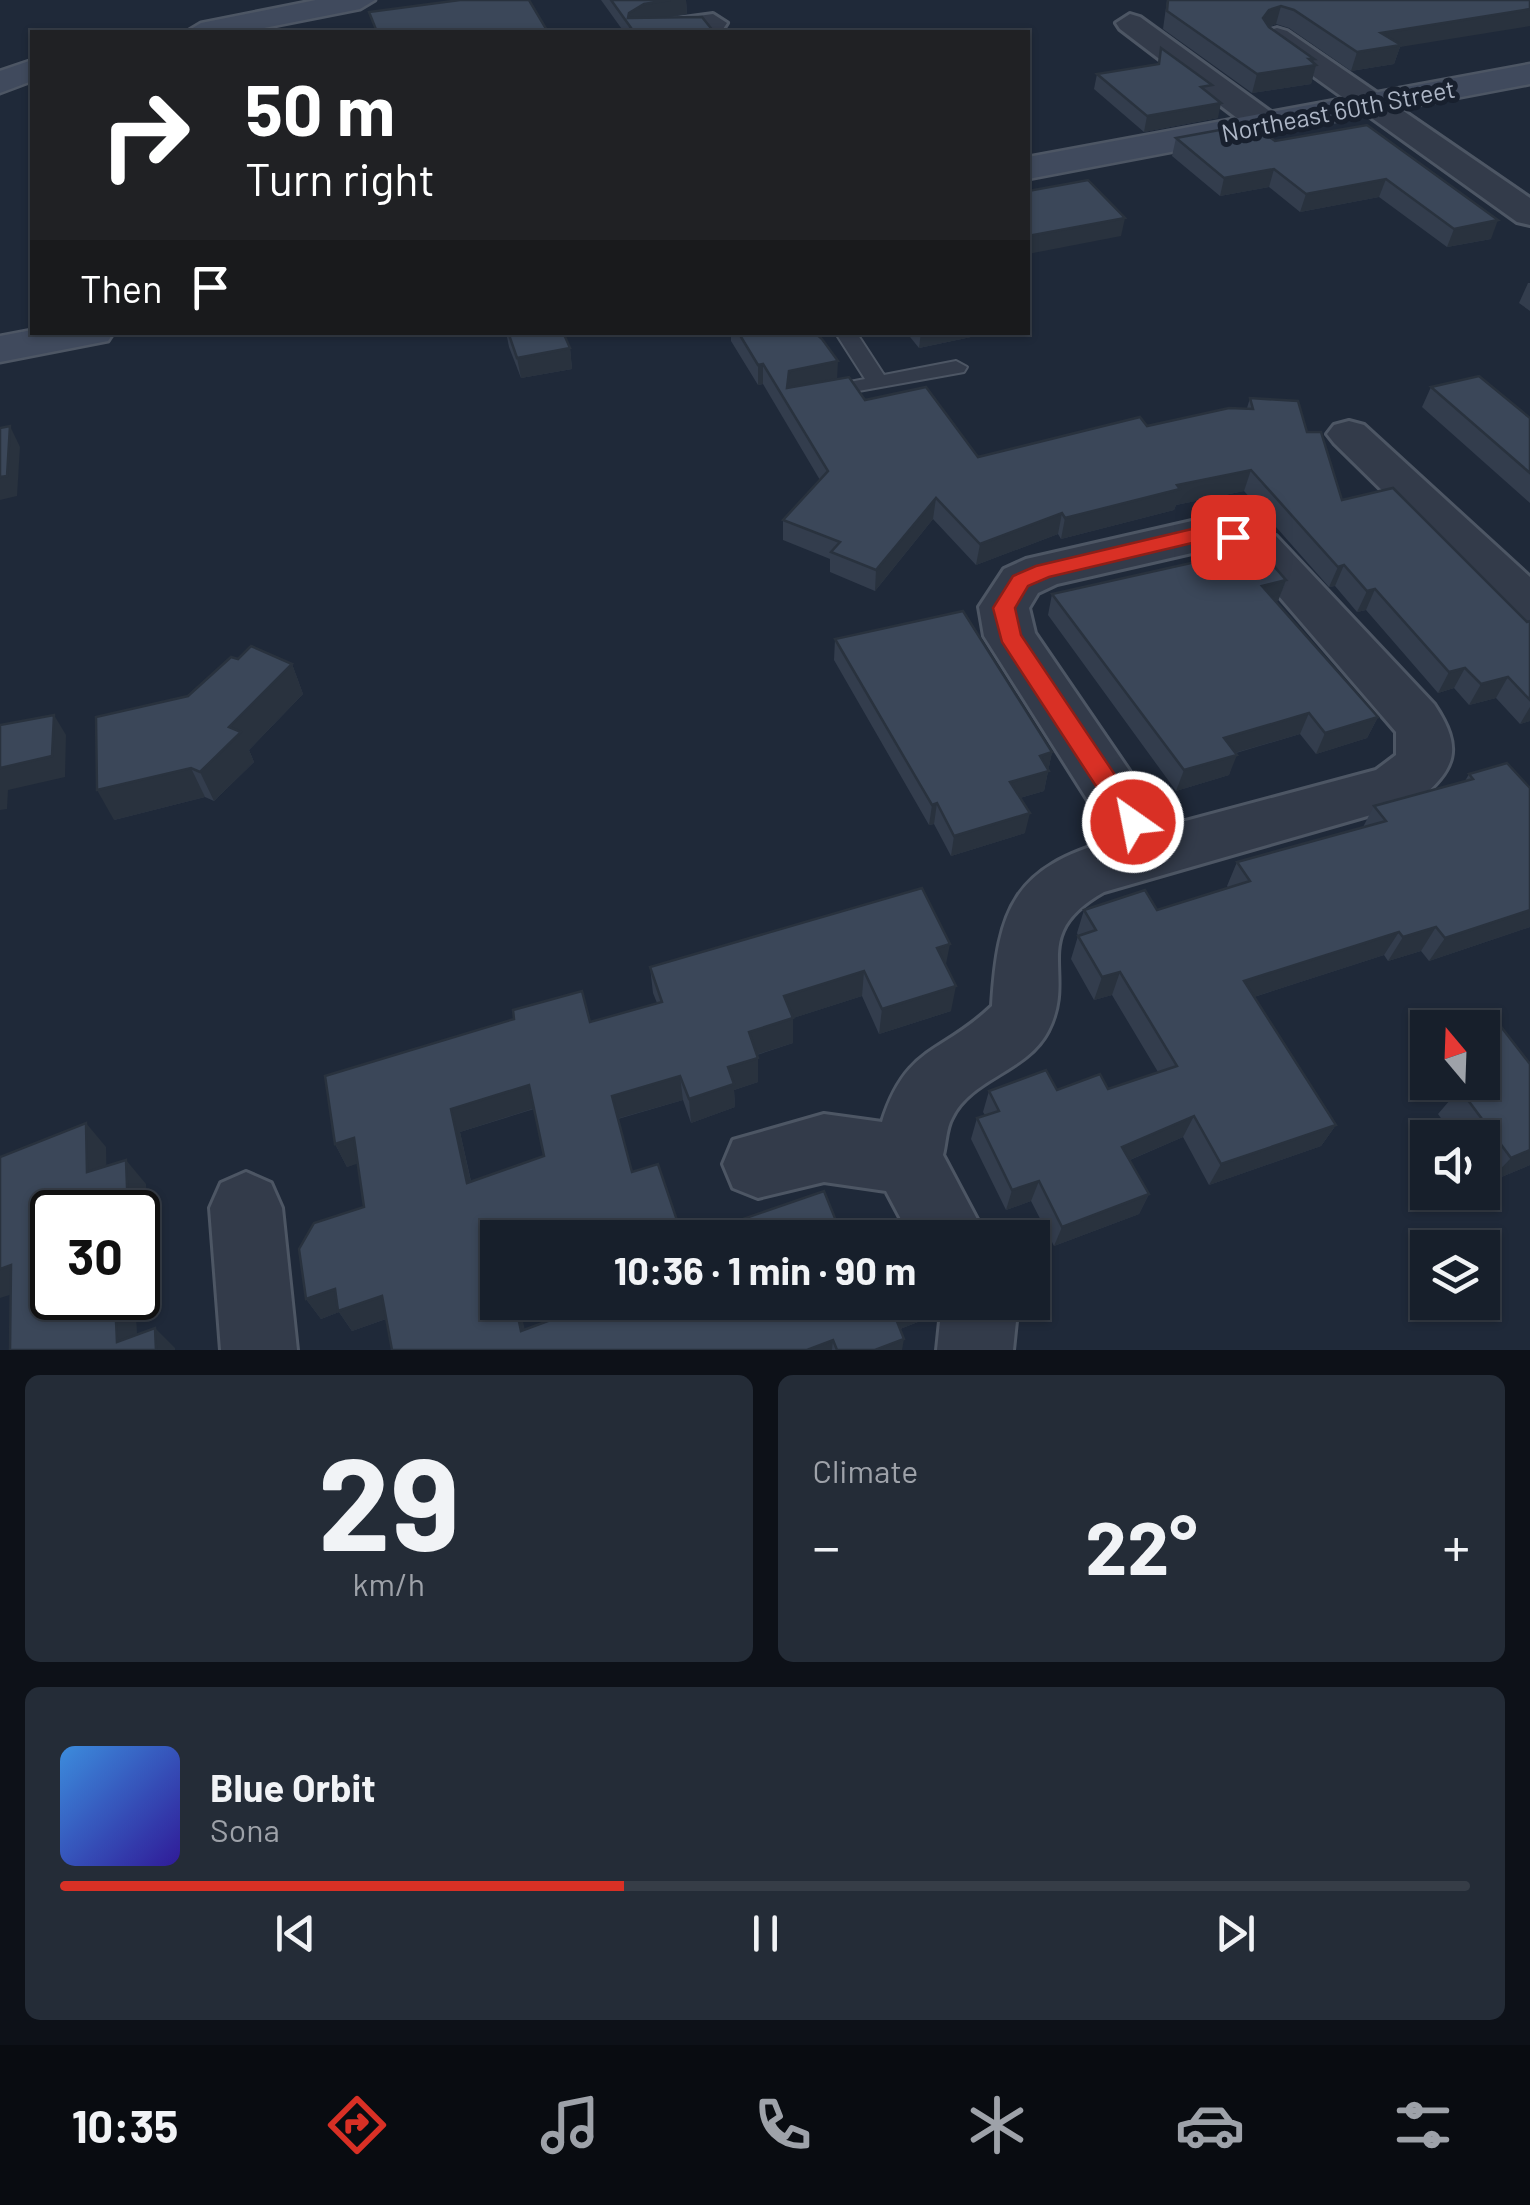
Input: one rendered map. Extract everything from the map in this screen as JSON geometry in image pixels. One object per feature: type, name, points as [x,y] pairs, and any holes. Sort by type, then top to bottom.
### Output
[{"type":"street","points":[[212,30],[360,0]]},
{"type":"street","points":[[1130,22],[1266,124]]},
{"type":"street","points":[[662,30],[713,23]]},
{"type":"street","points":[[1277,37],[1530,214]]},
{"type":"street","points":[[0,67],[30,68]]},
{"type":"street","points":[[0,83],[30,69]]},
{"type":"street","name":"Northeast 60th Street","points":[[1030,168],[1530,74]]},
{"type":"street","points":[[0,349],[77,335]]},
{"type":"street","points":[[1349,434],[1530,606]]},
{"type":"street","points":[[941,1220],[907,1160],[928,1094],[1017,1028],[1024,1014],[1028,934],[1042,901],[1088,872],[1378,792],[1396,786],[1424,764],[1424,732],[1402,702],[1270,555],[1233,537],[1192,536],[1043,571],[1021,581],[1004,608],[1010,636],[1154,853]]},
{"type":"street","points":[[758,1164],[824,1148],[907,1160]]},
{"type":"street","points":[[246,1208],[259,1350]]},
{"type":"street","points":[[975,1350],[978,1320]]},
{"type":"lane","points":[[847,335],[879,383]]},
{"type":"lane","points":[[796,400],[956,367]]},
{"type":"building","points":[[460,0],[529,0],[547,30],[376,30],[369,12]]},
{"type":"building","points":[[611,0],[670,0],[644,4],[629,13],[628,18],[702,17],[712,30],[633,30]]},
{"type":"building","points":[[1168,0],[1530,0],[1530,9],[1381,33],[1401,45],[1357,52],[1294,10],[1281,6],[1269,10],[1263,18],[1269,27],[1314,59],[1309,59],[1316,65],[1257,74],[1167,11]]},
{"type":"building","points":[[1161,48],[1212,85],[1201,87],[1221,103],[1147,116],[1097,74],[1159,64]]},
{"type":"building","points":[[1252,124],[1275,141],[1367,125],[1498,220],[1454,229],[1386,179],[1306,194],[1274,169],[1224,178],[1176,138]]},
{"type":"building","points":[[1088,180],[1125,218],[1030,236],[1030,191]]},
{"type":"building","points":[[509,335],[564,335],[570,348],[517,358]]},
{"type":"building","points":[[740,335],[817,335],[838,361],[789,371],[787,388],[849,377],[865,400],[926,387],[978,457],[1140,417],[1147,426],[1229,408],[1253,409],[1250,398],[1298,401],[1307,432],[1321,432],[1342,500],[1393,488],[1530,621],[1530,700],[1508,677],[1481,684],[1465,668],[1449,672],[1375,589],[1367,591],[1344,565],[1338,567],[1251,470],[1177,485],[1180,489],[1065,518],[1062,513],[980,544],[936,498],[876,570],[831,552],[840,542],[783,520],[828,471],[763,364],[758,365]]},
{"type":"building","points":[[1479,376],[1530,418],[1530,473],[1431,387]]},
{"type":"building","points":[[10,426],[7,476],[0,477],[0,428]]},
{"type":"building","points":[[1247,541],[1286,580],[1262,586],[1378,717],[1325,733],[1309,713],[1224,738],[1237,755],[1184,770],[1052,594],[1218,557],[1210,548]]},
{"type":"building","points":[[963,611],[1052,752],[1040,756],[1049,771],[1010,782],[1030,813],[954,836],[835,639]]},
{"type":"building","points":[[251,646],[292,664],[229,727],[241,732],[200,772],[191,768],[97,790],[96,717],[188,696],[231,657],[238,659]]},
{"type":"building","points":[[54,715],[52,756],[0,768],[0,725]]},
{"type":"building","points":[[1507,763],[1530,788],[1530,910],[1445,938],[1436,927],[1403,937],[1399,932],[1244,981],[1336,1125],[1221,1164],[1194,1116],[1122,1147],[1149,1194],[1062,1227],[1039,1181],[1012,1190],[977,1118],[999,1111],[989,1091],[1046,1070],[1057,1090],[1100,1074],[1108,1089],[1177,1066],[1120,972],[1102,977],[1078,936],[1096,930],[1084,910],[1145,890],[1157,910],[1250,881],[1237,862],[1386,821],[1374,806],[1473,779],[1469,774]]},
{"type":"building","points":[[922,888],[950,944],[937,948],[956,986],[882,1009],[864,971],[784,996],[793,1018],[749,1032],[758,1058],[728,1067],[734,1084],[689,1099],[680,1076],[612,1096],[632,1172],[658,1164],[677,1220],[480,1220],[480,1320],[519,1320],[521,1331],[551,1320],[896,1320],[904,1339],[875,1350],[837,1350],[833,1340],[807,1350],[392,1350],[382,1296],[338,1311],[335,1289],[306,1299],[299,1249],[314,1223],[364,1207],[354,1138],[335,1144],[325,1076],[514,1019],[513,1010],[582,991],[590,1022],[662,1002],[650,967]],"holes":[[[529,1085],[544,1156],[467,1183],[451,1109]]]},
{"type":"building","points":[[1500,1025],[1530,1064],[1530,1150],[1511,1158],[1500,1143],[1500,1120],[1483,1120],[1468,1100],[1500,1100]]},
{"type":"building","points":[[86,1123],[87,1172],[126,1160],[127,1190],[30,1190],[30,1320],[116,1320],[117,1342],[155,1328],[156,1350],[10,1350],[11,1265],[0,1269],[0,1157]]},
{"type":"building","points":[[824,1191],[836,1220],[740,1220]]},
{"type":"route","points":[[1133,822],[1010,636],[1004,608],[1021,581],[1043,571],[1192,536],[1233,537]]}]
